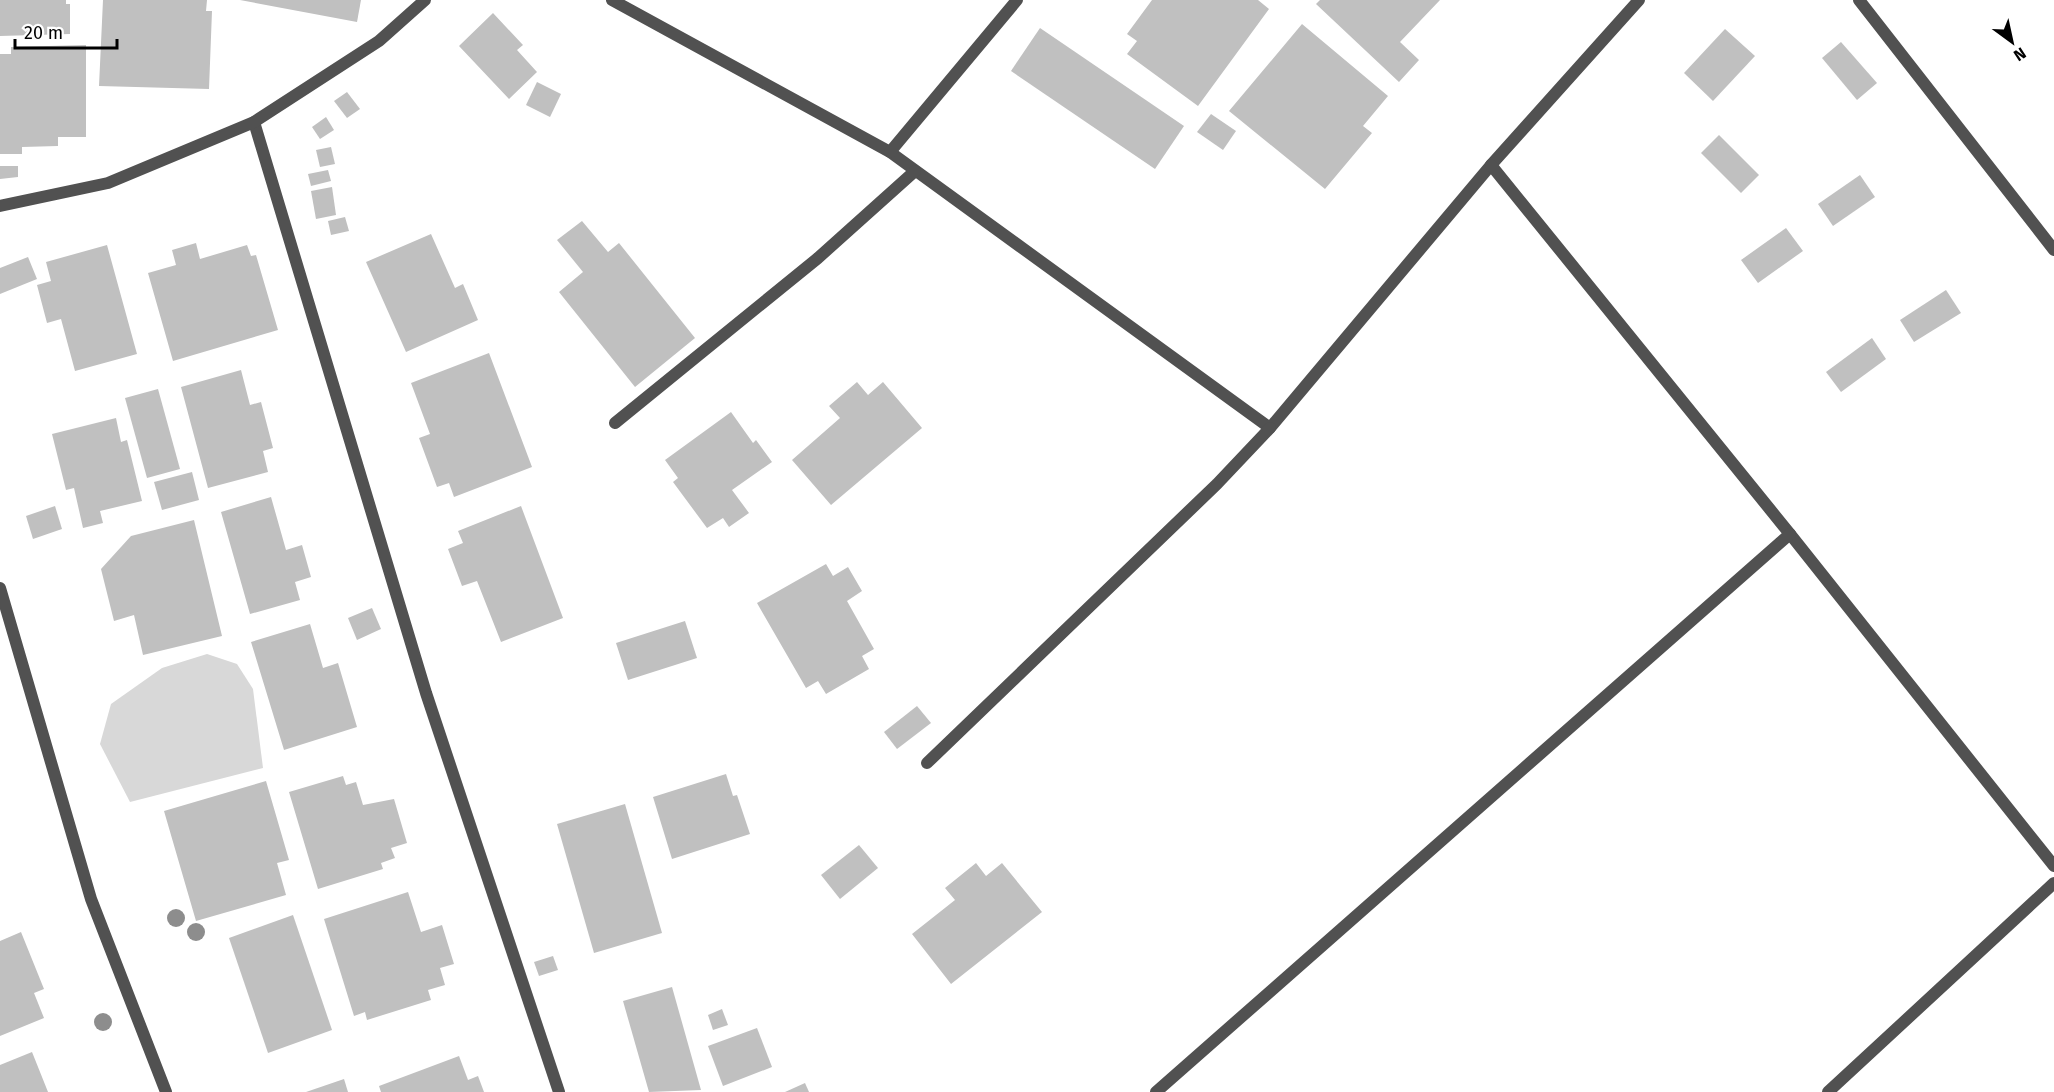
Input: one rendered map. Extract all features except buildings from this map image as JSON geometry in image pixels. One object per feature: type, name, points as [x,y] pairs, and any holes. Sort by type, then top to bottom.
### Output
[{"type":"street","points":[[0,206],[108,183],[254,122],[379,41],[425,0]]},
{"type":"street","points":[[612,0],[890,152],[1270,428]]},
{"type":"street","points":[[890,152],[1017,0]]},
{"type":"street","points":[[927,763],[1208,492],[1270,428],[1491,165],[1639,0]]},
{"type":"street","points":[[1859,0],[2054,250]]},
{"type":"street","points":[[254,122],[426,693],[559,1092]]},
{"type":"street","points":[[1491,165],[1790,534],[2054,866]]},
{"type":"street","points":[[615,423],[818,258],[915,171]]},
{"type":"street","points":[[1156,1092],[1790,534]]},
{"type":"street","points":[[0,588],[91,899],[166,1092]]},
{"type":"street","points":[[1828,1092],[2054,883]]},
{"type":"shaded area","points":[[207,654],[237,664],[253,689],[263,768],[130,802],[100,744],[111,704],[162,668]]}]
